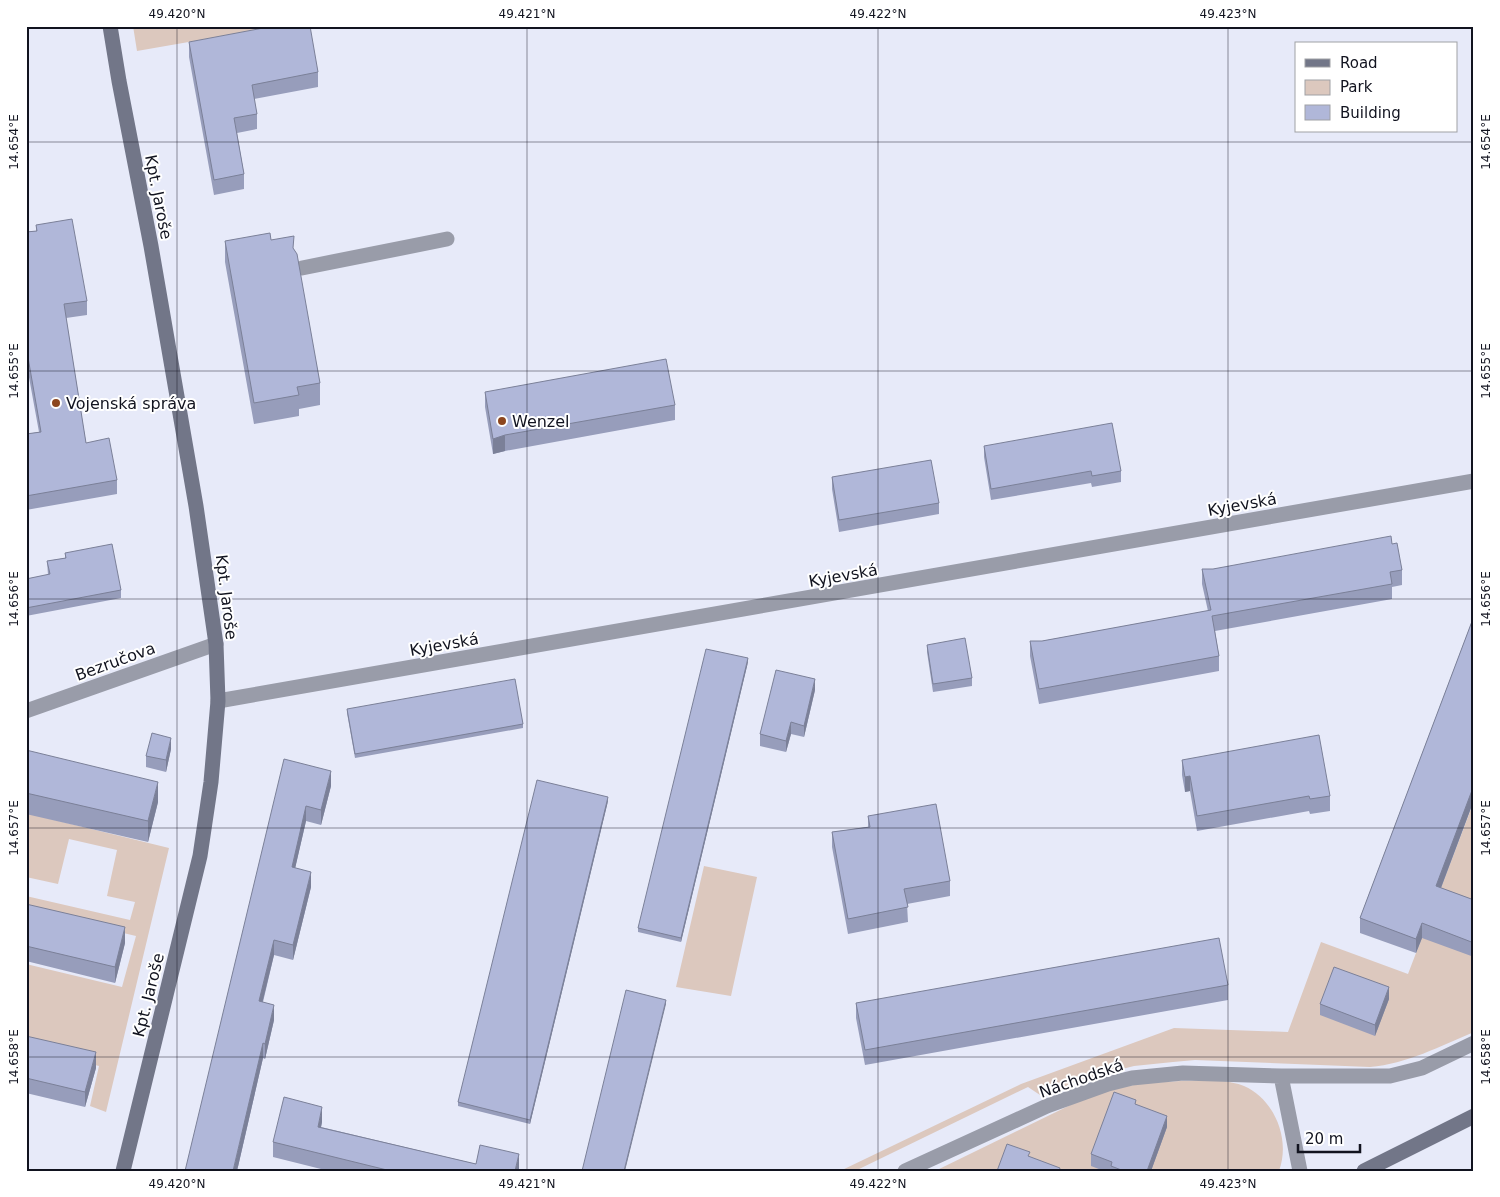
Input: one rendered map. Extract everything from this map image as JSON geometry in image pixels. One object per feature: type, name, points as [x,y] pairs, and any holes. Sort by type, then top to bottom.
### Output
[{"type":"street","name":"Kpt. Jaroše","points":[[110,26],[118,81],[149,238],[196,506],[216,644],[218,701],[211,782],[200,856],[124,1171]]},
{"type":"street","points":[[302,268],[447,239]]},
{"type":"street","name":"Kyjevská","points":[[218,701],[1474,481]]},
{"type":"street","name":"Bezručova","points":[[26,712],[216,644]]},
{"type":"street","name":"Náchodská","points":[[905,1171],[1047,1106],[1108,1084],[1132,1078],[1183,1074],[1375,1076],[1406,1073],[1422,1068],[1474,1043]]},
{"type":"street","points":[[1281,1076],[1300,1171]]},
{"type":"street","points":[[1364,1171],[1474,1116]]},
{"type":"green space","points":[[133,26],[280,26],[137,51]]},
{"type":"green space","points":[[1474,801],[1474,1032],[1410,1058],[1370,1067],[1195,1060],[1134,1066],[1079,1080],[1043,1097],[1028,1087],[855,1171],[840,1171],[1021,1084],[1174,1028],[1288,1032],[1321,942],[1408,974]]},
{"type":"green space","points":[[26,813],[169,848],[106,1112],[90,1106],[99,1066],[26,1048],[26,964],[122,987],[136,936],[26,910],[26,896],[130,920],[135,902],[107,896],[117,850],[69,839],[58,884],[26,877]]},
{"type":"green space","points":[[704,866],[757,877],[731,996],[676,987]]},
{"type":"green space","points":[[1221,1080],[1241,1085],[1255,1092],[1271,1110],[1281,1133],[1283,1146],[1279,1171],[935,1171],[1093,1094],[1140,1084]]},
{"type":"building","points":[[274,26],[310,26],[318,72],[252,85],[257,114],[234,118],[244,174],[214,180],[189,42]]},
{"type":"building","name":"Vojenská správa","points":[[72,219],[87,301],[64,304],[86,443],[109,438],[117,480],[26,496],[26,434],[41,432],[26,346],[26,232],[37,231],[36,225]]},
{"type":"building","points":[[270,233],[271,240],[294,236],[293,248],[297,254],[320,383],[297,387],[299,395],[254,403],[225,241]]},
{"type":"building","points":[[666,359],[675,405],[505,435],[493,439],[485,392]]},
{"type":"building","points":[[1112,423],[1121,471],[1092,476],[1091,471],[991,489],[984,446]]},
{"type":"building","points":[[931,460],[939,503],[839,520],[832,477]]},
{"type":"building","points":[[1391,536],[1392,544],[1397,543],[1402,570],[1390,572],[1392,584],[1212,616],[1219,656],[1039,689],[1030,641],[1042,641],[1211,610],[1202,569],[1213,569]]},
{"type":"building","points":[[112,544],[121,590],[26,608],[26,579],[50,574],[47,561],[66,558],[65,553]]},
{"type":"building","points":[[1474,616],[1474,785],[1436,886],[1474,900],[1474,943],[1422,923],[1416,939],[1360,918]]},
{"type":"building","points":[[965,638],[972,678],[933,684],[927,645]]},
{"type":"building","points":[[706,649],[748,658],[681,938],[638,928]]},
{"type":"building","points":[[776,670],[815,679],[804,726],[791,722],[786,741],[760,734]]},
{"type":"building","points":[[515,679],[523,724],[355,754],[347,709]]},
{"type":"building","points":[[152,733],[171,738],[166,760],[146,756]]},
{"type":"building","points":[[1319,735],[1330,796],[1310,799],[1309,796],[1197,816],[1190,776],[1185,777],[1182,760]]},
{"type":"building","points":[[26,750],[158,782],[148,821],[26,793]]},
{"type":"building","points":[[284,759],[331,771],[321,810],[306,806],[292,867],[311,872],[293,945],[274,940],[259,1001],[274,1005],[265,1044],[263,1043],[233,1171],[185,1171]]},
{"type":"building","points":[[537,780],[608,797],[530,1120],[458,1102]]},
{"type":"building","points":[[936,804],[950,881],[904,889],[908,907],[848,919],[832,832],[870,827],[868,816]]},
{"type":"building","points":[[26,904],[125,927],[115,967],[26,946]]},
{"type":"building","points":[[1219,938],[1228,985],[865,1050],[856,1003]]},
{"type":"building","points":[[1334,967],[1389,987],[1375,1025],[1320,1004]]},
{"type":"building","points":[[626,990],[666,1000],[624,1171],[582,1171]]},
{"type":"building","points":[[26,1036],[96,1052],[85,1092],[26,1078]]},
{"type":"building","points":[[1114,1092],[1136,1100],[1135,1104],[1167,1116],[1147,1171],[1124,1171],[1111,1166],[1112,1162],[1091,1154]]},
{"type":"building","points":[[284,1097],[322,1107],[318,1127],[476,1164],[480,1145],[519,1154],[515,1171],[391,1171],[273,1142]]},
{"type":"building","points":[[1007,1144],[1030,1152],[1028,1156],[1060,1168],[1059,1171],[997,1171]]},
{"type":"place","name":"Vojenská správa","points":[[56,403]]},
{"type":"place","name":"Wenzel","points":[[502,421]]}]
